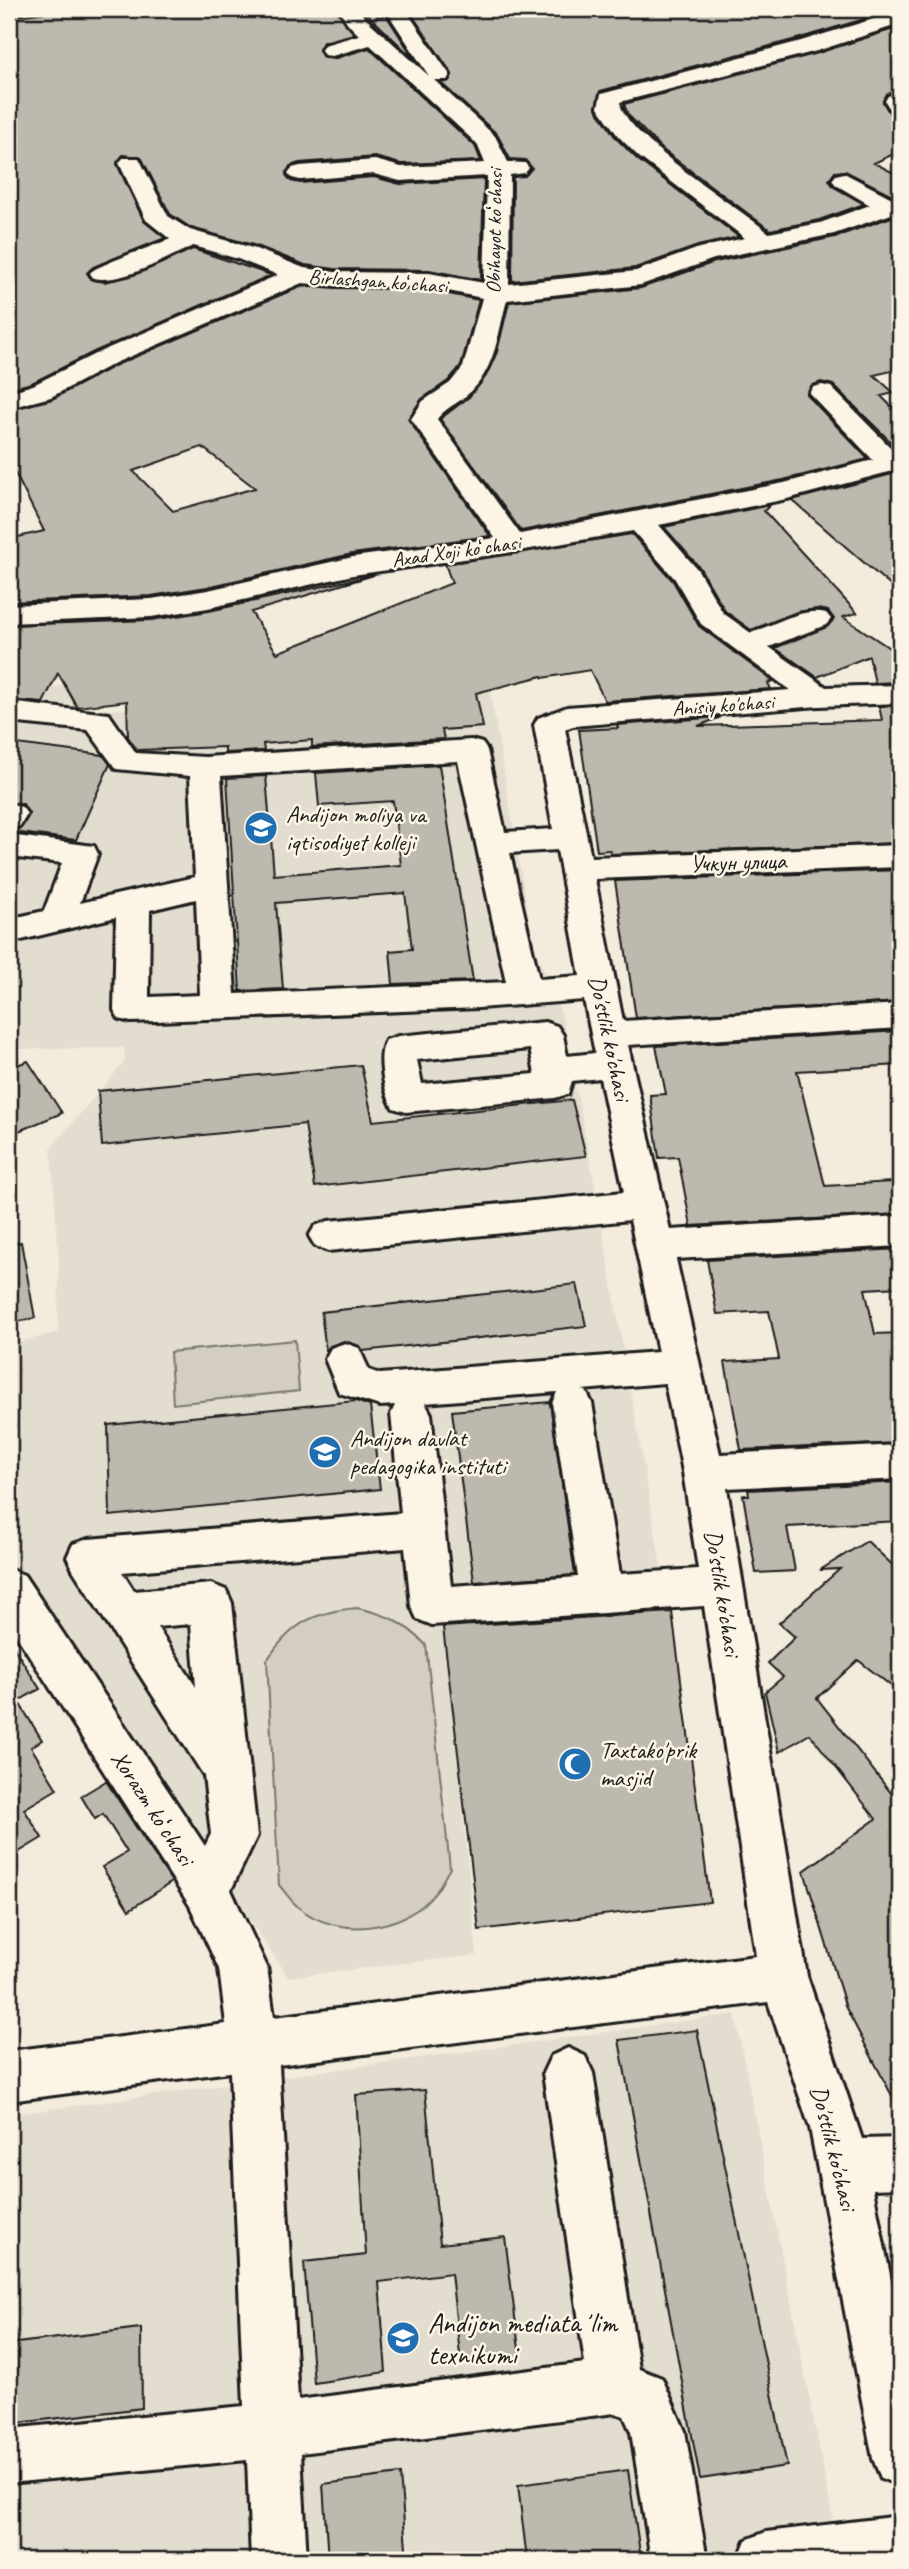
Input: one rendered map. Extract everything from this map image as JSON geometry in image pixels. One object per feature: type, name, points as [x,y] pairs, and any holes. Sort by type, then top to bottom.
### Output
[{"type":"street","name":"Obihayot koʻchasi","points":[[348,9],[355,20],[374,37],[442,89],[508,168],[497,241],[496,293],[476,369],[459,389],[432,407],[424,419],[513,544]]},
{"type":"street","points":[[395,9],[442,89]]},
{"type":"street","points":[[765,243],[740,218],[657,160],[630,136],[609,107],[609,99],[809,46],[900,17]]},
{"type":"street","points":[[332,50],[374,37]]},
{"type":"street","points":[[900,99],[896,101],[900,108]]},
{"type":"street","points":[[131,163],[158,220],[190,239],[247,254],[299,275]]},
{"type":"street","points":[[300,173],[375,167],[400,174],[508,168],[520,219],[497,241]]},
{"type":"street","points":[[844,180],[895,205]]},
{"type":"street","name":"Birlashgan koʻchasi","points":[[9,400],[42,391],[106,358],[299,275],[335,279],[429,280],[496,293],[641,278],[674,268],[708,253],[826,229],[895,205]]},
{"type":"street","points":[[102,272],[138,262],[190,239]]},
{"type":"street","points":[[822,393],[896,462]]},
{"type":"street","name":"Axad Xoji koʻchasi","points":[[9,614],[151,608],[208,599],[353,566],[513,544],[640,521],[787,491],[896,462]]},
{"type":"street","points":[[640,521],[688,576],[711,618],[819,697]]},
{"type":"street","points":[[746,645],[816,619]]},
{"type":"street","name":"Anisiy ko'chasi","points":[[549,725],[567,717],[819,697],[900,694]]},
{"type":"street","points":[[9,712],[98,722],[127,762],[205,767],[471,750],[494,843],[524,992]]},
{"type":"street","name":"Do'stlik ko'chasi","points":[[549,725],[599,987],[704,1472],[783,1976],[835,2129],[878,2157],[900,2459]]},
{"type":"street","points":[[205,767],[218,1006]]},
{"type":"street","name":"Учкун улица","points":[[494,843],[573,854],[900,856]]},
{"type":"street","points":[[9,846],[82,854],[57,920]]},
{"type":"street","points":[[9,930],[211,884]]},
{"type":"street","points":[[133,902],[131,1010],[599,987]]},
{"type":"street","points":[[552,1070],[612,1049],[900,1016]]},
{"type":"street","points":[[328,1236],[645,1204]]},
{"type":"street","points":[[654,1246],[900,1231]]},
{"type":"street","points":[[345,1359],[353,1382],[380,1390],[681,1366]]},
{"type":"street","points":[[572,1403],[602,1593]]},
{"type":"street","points":[[411,1414],[432,1606],[721,1586]]},
{"type":"street","points":[[704,1472],[900,1462]]},
{"type":"street","points":[[226,1771],[88,1557],[422,1529]]},
{"type":"street","name":"Xorazm koʻchasi","points":[[9,1588],[207,1890],[243,1967],[253,2046],[279,2560]]},
{"type":"street","points":[[122,1611],[211,1603],[234,1836],[207,1890]]},
{"type":"street","points":[[9,2076],[783,1976]]},
{"type":"street","points":[[568,2073],[615,2386]]},
{"type":"street","points":[[9,2456],[272,2430],[615,2386],[643,2397],[658,2431],[679,2560]]},
{"type":"street","points":[[766,2560],[900,2544]]},
{"type":"shaded area","name":"Andijon davlat pedagogika instituti","points":[[65,685],[79,712],[489,685],[533,944],[562,1016],[592,1170],[667,1600],[443,1618],[477,1955],[288,1977],[9,1558],[9,1345],[58,1332],[59,1262],[51,1148],[125,1061],[124,1048],[17,1049],[16,1029],[9,1029],[9,699]]},
{"type":"shaded area","points":[[295,1340],[299,1391],[173,1404],[170,1352]]},
{"type":"shaded area","points":[[357,1608],[395,1620],[426,1645],[450,1868],[436,1892],[423,1905],[407,1916],[369,1927],[330,1924],[313,1917],[294,1904],[279,1885],[267,1660],[285,1637],[305,1622],[316,1616]]},
{"type":"shaded area","name":"Andijon mediataʼlim texnikumi","points":[[735,2014],[841,2560],[9,2560],[9,2115]]},
{"type":"building","points":[[47,9],[219,9],[221,14],[239,16],[284,9],[336,9],[354,34],[323,42],[319,49],[322,56],[333,59],[369,48],[475,146],[481,161],[401,164],[375,157],[299,163],[290,166],[286,175],[291,181],[300,183],[374,177],[400,184],[484,179],[481,280],[429,270],[335,269],[305,265],[257,246],[191,228],[170,214],[141,157],[123,155],[117,164],[144,221],[165,238],[93,267],[87,273],[91,279],[104,282],[131,276],[193,249],[271,275],[96,351],[32,383],[9,389],[9,17],[48,12]]},
{"type":"building","points":[[362,9],[373,9],[378,17],[386,15],[415,60]]},
{"type":"building","points":[[434,9],[898,9],[600,91],[596,108],[616,138],[637,159],[739,237],[698,246],[635,268],[512,281],[513,177],[525,176],[532,168],[525,160],[510,159],[497,134],[441,83],[449,81],[452,74],[410,12]]},
{"type":"building","points":[[900,27],[900,90],[887,94],[883,102],[890,114],[900,117],[900,151],[874,163],[900,176],[900,194],[892,195],[845,171],[835,172],[829,180],[834,187],[864,204],[819,220],[770,230],[663,150],[628,115],[624,104],[818,53]]},
{"type":"building","points":[[900,214],[900,369],[874,375],[894,393],[881,396],[900,415],[900,451],[833,385],[821,382],[811,386],[807,395],[868,459],[783,480],[521,531],[440,419],[469,397],[486,376],[497,352],[509,302],[641,288],[715,262],[835,237]]},
{"type":"building","points":[[302,286],[429,290],[479,300],[461,366],[448,381],[422,399],[408,419],[490,536],[352,554],[207,587],[151,596],[9,602],[9,539],[44,531],[15,473],[9,475],[9,410],[52,399],[116,365]],"holes":[[[202,447],[255,488],[173,511],[133,471]]]},
{"type":"building","points":[[900,472],[900,594],[792,500]]},
{"type":"building","points":[[770,505],[764,511],[857,613],[843,617],[900,655],[900,682],[875,683],[869,656],[817,677],[775,648],[827,627],[834,619],[828,611],[817,609],[797,612],[751,630],[725,611],[700,568],[664,527]]},
{"type":"building","points":[[632,534],[673,581],[699,626],[773,681],[768,683],[771,689],[605,701],[590,670],[543,678],[542,676],[476,693],[483,727],[442,730],[444,739],[312,747],[312,740],[263,744],[264,751],[225,753],[225,747],[137,750],[128,737],[127,701],[77,707],[58,673],[43,703],[9,700],[9,625],[151,620],[209,611],[374,575],[251,612],[277,653],[452,583],[445,564]]},
{"type":"building","points":[[879,706],[900,706],[900,843],[611,854],[610,850],[597,851],[579,730],[721,717],[698,726],[882,720]]},
{"type":"building","points":[[9,743],[103,755],[110,764],[76,840],[12,832],[22,827],[29,815],[23,804],[9,802]]},
{"type":"building","points":[[439,765],[473,981],[393,984],[390,951],[412,949],[405,893],[276,903],[283,989],[240,991],[227,778],[266,776],[274,875],[401,865],[393,801],[319,806],[316,773]]},
{"type":"building","points":[[900,870],[900,1002],[636,1018],[615,881]]},
{"type":"building","points":[[900,1031],[900,1065],[797,1071],[825,1186],[892,1182],[892,1185],[900,1184],[900,1214],[691,1226],[678,1157],[659,1158],[650,1095],[666,1094],[656,1046]]},
{"type":"building","points":[[28,1061],[62,1113],[9,1135],[9,1068]]},
{"type":"building","points":[[361,1065],[373,1121],[572,1100],[586,1156],[315,1187],[305,1124],[102,1146],[98,1091]]},
{"type":"building","points":[[21,1242],[35,1318],[9,1323],[9,1244]]},
{"type":"building","points":[[900,1249],[900,1287],[865,1289],[875,1334],[900,1333],[900,1443],[741,1450],[725,1362],[779,1359],[769,1311],[717,1314],[707,1260]]},
{"type":"building","points":[[577,1284],[586,1326],[363,1351],[360,1346],[344,1341],[330,1346],[326,1351],[321,1312]]},
{"type":"building","points":[[356,1401],[370,1406],[380,1489],[110,1516],[108,1425]]},
{"type":"building","points":[[550,1402],[575,1575],[474,1582],[452,1411]]},
{"type":"building","points":[[900,1482],[900,1521],[787,1527],[795,1571],[756,1573],[743,1495],[749,1495],[748,1490]]},
{"type":"building","points":[[867,1541],[900,1572],[900,1693],[858,1660],[817,1698],[898,1802],[900,1801],[900,2111],[846,2008],[804,1871],[876,1819],[810,1734],[779,1752],[765,1692],[783,1677],[768,1663],[795,1637],[779,1623],[840,1569],[820,1570]]},
{"type":"building","name":"Taxtako'prik masjid","points":[[672,1612],[710,1902],[479,1930],[443,1627]]},
{"type":"building","points":[[9,1640],[40,1689],[18,1701],[42,1740],[31,1747],[57,1789],[24,1809],[42,1838],[9,1858]]},
{"type":"building","points":[[106,1781],[172,1882],[129,1910],[102,1867],[127,1852],[103,1814],[95,1819],[81,1796]]},
{"type":"building","points":[[697,2030],[787,2466],[700,2479],[619,2040]]},
{"type":"building","points":[[425,2090],[440,2244],[505,2237],[520,2357],[461,2364],[451,2273],[379,2282],[386,2372],[314,2383],[304,2262],[366,2255],[356,2095]]},
{"type":"building","points":[[141,2328],[142,2408],[9,2424],[9,2344]]},
{"type":"building","points":[[628,2470],[641,2560],[527,2560],[518,2485]]},
{"type":"building","points":[[400,2474],[407,2560],[328,2560],[323,2484]]},
{"type":"place","name":"Andijon moliya va iqtisodiyet kolleji","points":[[261,828]]},
{"type":"place","name":"Andijon davlat pedagogika instituti","points":[[325,1452]]},
{"type":"place","name":"Taxtako'prik masjid","points":[[575,1764]]},
{"type":"place","name":"Andijon mediataʼlim texnikumi","points":[[403,2338]]}]
